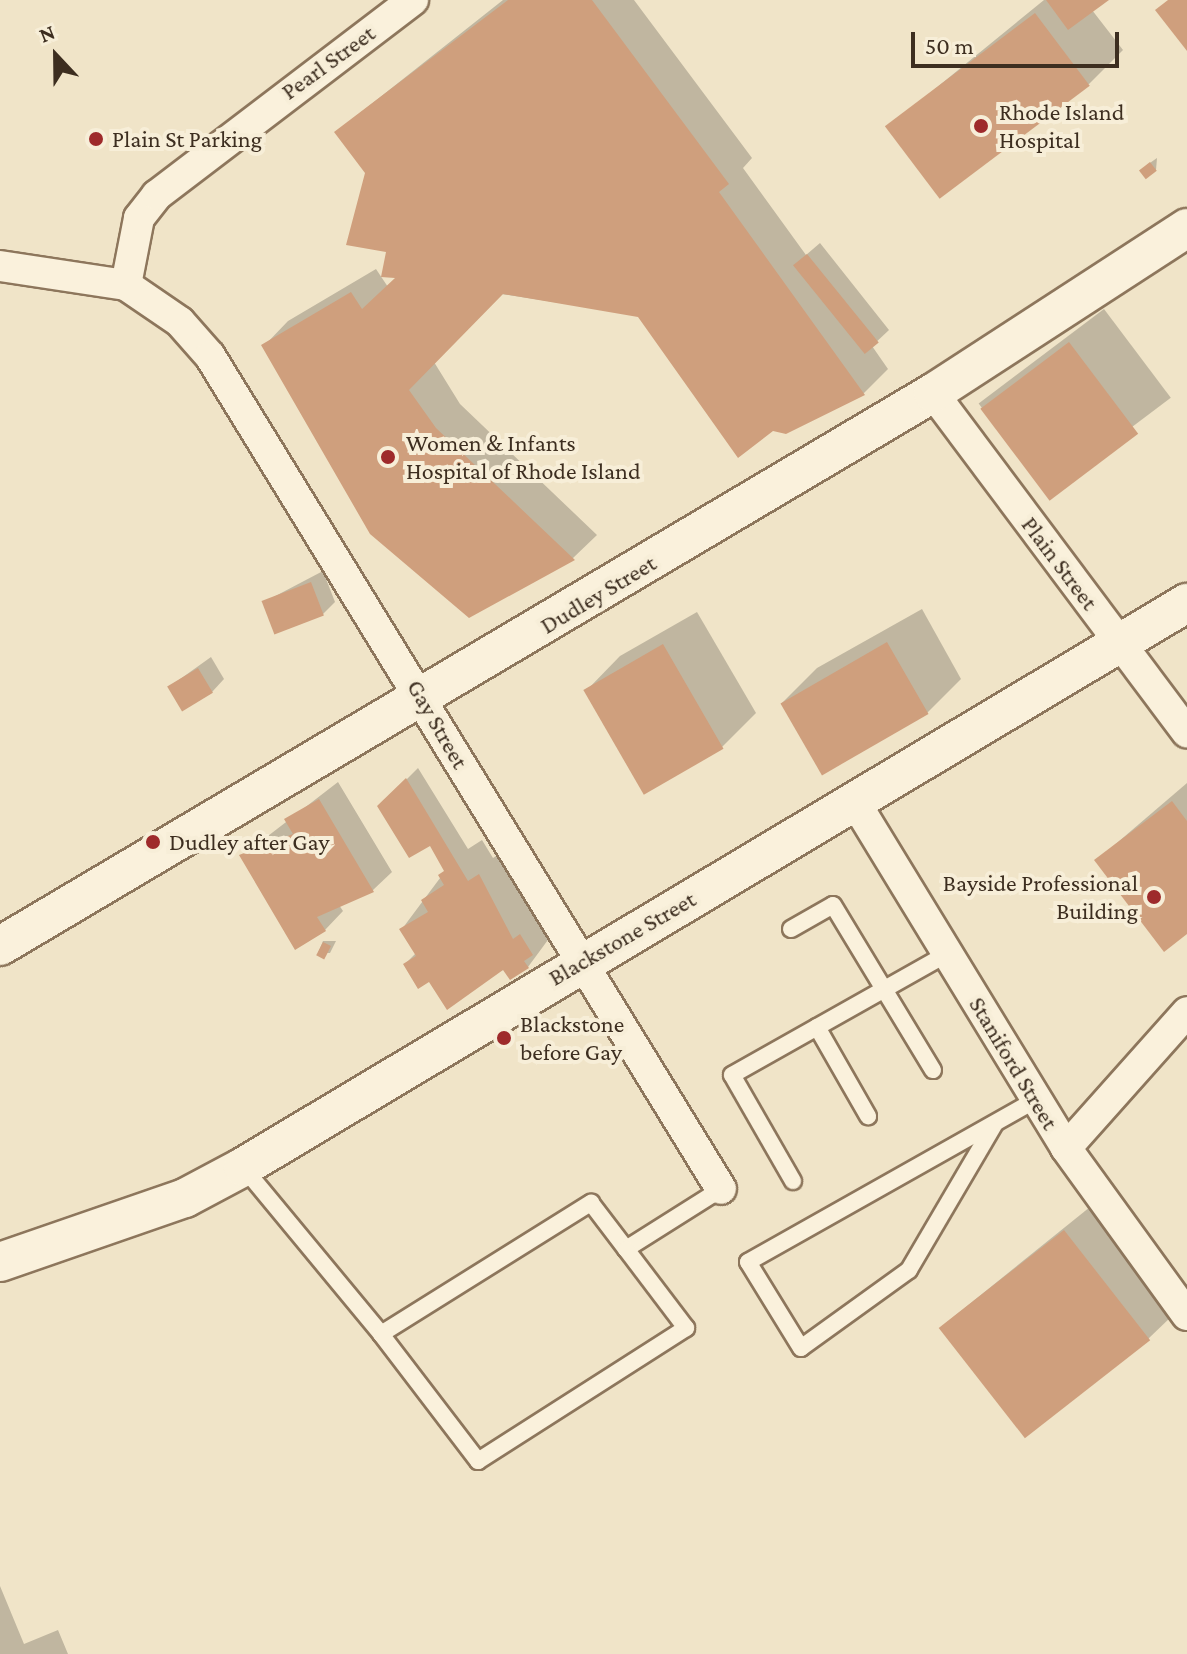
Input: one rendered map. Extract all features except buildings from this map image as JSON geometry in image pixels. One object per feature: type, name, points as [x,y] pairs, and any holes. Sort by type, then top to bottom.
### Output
[{"type":"street","name":"Pearl Street","points":[[126,285],[139,218],[157,195],[413,0]]},
{"type":"street","name":"Dudley Street","points":[[0,946],[424,698],[933,393],[1187,228]]},
{"type":"street","points":[[0,266],[126,285]]},
{"type":"street","name":"Gay Street","points":[[126,285],[180,322],[246,404],[424,698],[577,963],[721,1189]]},
{"type":"street","name":"Plain Street","points":[[933,393],[1187,733]]},
{"type":"street","name":"Blackstone Street","points":[[0,1262],[185,1198],[243,1167],[577,963],[1122,646],[1187,603]]},
{"type":"street","name":"Staniford Street","points":[[855,802],[1066,1148],[1187,1315]]},
{"type":"street","points":[[1066,1148],[1187,1012]]},
{"type":"lane","points":[[791,929],[833,905],[933,1070]]},
{"type":"lane","points":[[793,1181],[732,1075],[947,954]]},
{"type":"lane","points":[[817,1027],[868,1116]]},
{"type":"lane","points":[[994,1125],[909,1270],[801,1348],[748,1262],[1036,1100]]},
{"type":"lane","points":[[243,1167],[381,1334],[478,1461],[686,1328],[591,1203],[381,1334]]},
{"type":"lane","points":[[626,1249],[721,1189]]},
{"type":"place","name":"Rhode Island Hospital","points":[[981,126]]},
{"type":"place","name":"Plain St Parking","points":[[96,139]]},
{"type":"place","name":"Women & Infants Hospital of Rhode Island","points":[[388,457]]},
{"type":"place","name":"Dudley after Gay","points":[[153,842]]},
{"type":"place","name":"Bayside Professional Building","points":[[1154,897]]},
{"type":"place","name":"Blackstone before Gay","points":[[504,1038]]}]
